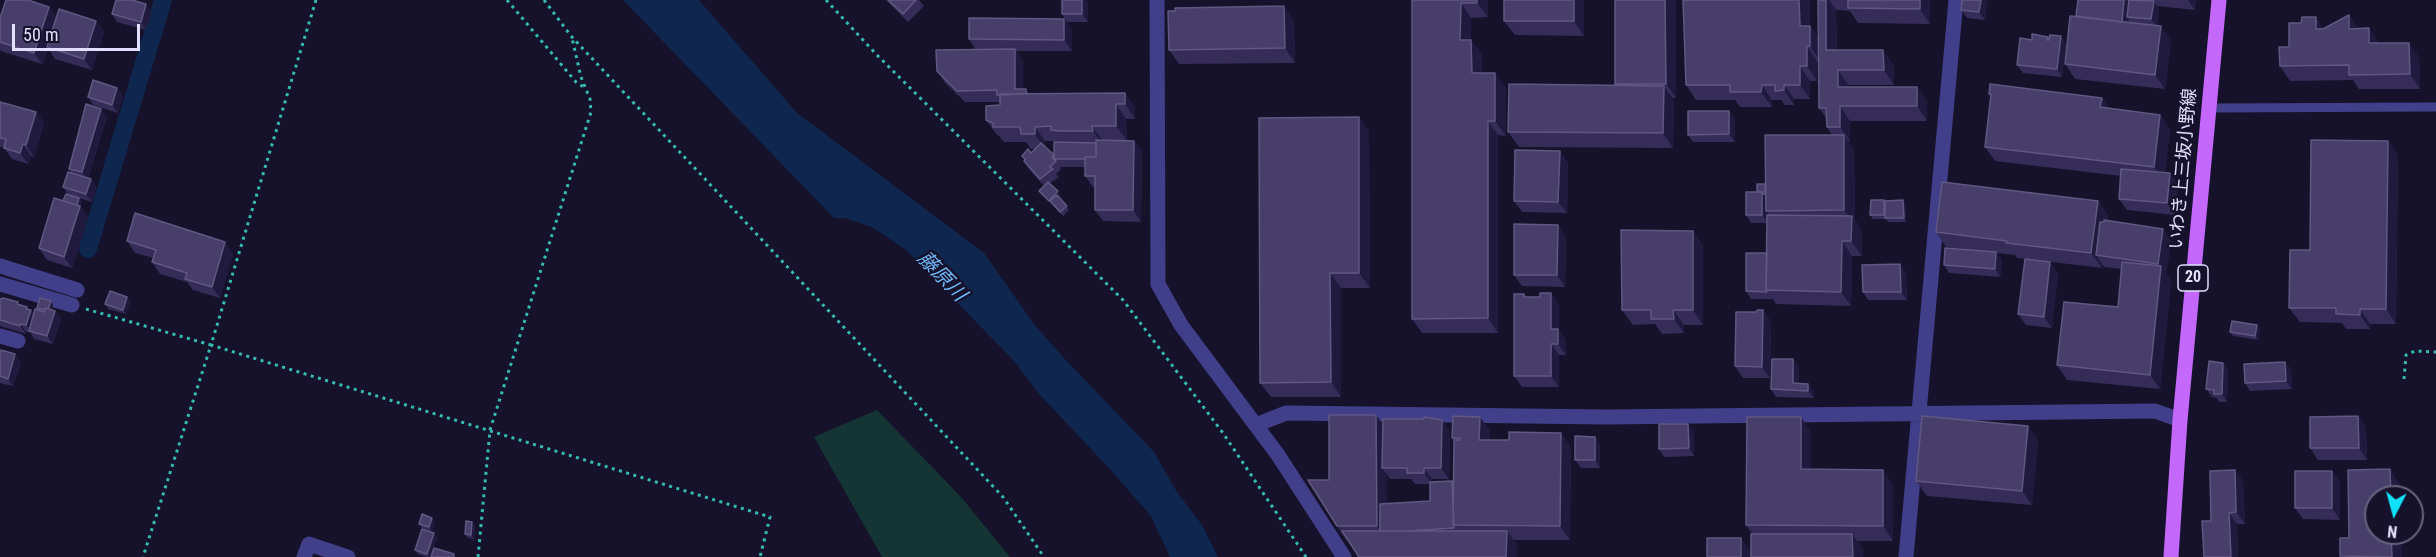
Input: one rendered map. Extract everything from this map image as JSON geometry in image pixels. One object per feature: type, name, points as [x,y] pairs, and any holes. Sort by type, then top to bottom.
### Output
[{"type":"main road","name":"いわき上三坂小野線","points":[[2171,557],[2180,420],[2219,0]]},
{"type":"street","points":[[1157,0],[1158,284],[1181,325],[1278,455],[1344,557]]},
{"type":"street","points":[[1906,557],[1956,0]]},
{"type":"street","points":[[0,266],[75,298]]},
{"type":"street","points":[[0,284],[75,298]]},
{"type":"street","points":[[0,336],[18,342]]},
{"type":"street","points":[[1256,425],[1286,413],[1605,417],[2155,411],[2180,420]]},
{"type":"street","points":[[304,557],[309,544],[348,557]]},
{"type":"lane","points":[[2209,108],[2436,107]]},
{"type":"path","points":[[143,557],[211,345],[316,0]]},
{"type":"path","points":[[507,0],[576,82],[585,87]]},
{"type":"path","points":[[544,0],[571,36],[1003,497],[1044,557]]},
{"type":"path","points":[[826,0],[876,54],[1123,300],[1223,433],[1306,557]]},
{"type":"path","points":[[478,557],[490,430],[589,117],[591,104],[571,36]]},
{"type":"path","points":[[75,298],[211,345],[770,517],[760,557]]},
{"type":"path","points":[[2404,379],[2406,355],[2415,351],[2436,352]]},
{"type":"green space","points":[[877,410],[961,497],[1010,557],[882,557],[814,437]]},
{"type":"water","name":"藤原川","points":[[623,0],[699,0],[797,113],[984,253],[1034,324],[1154,452],[1177,492],[1202,525],[1218,557],[1170,557],[1151,516],[1040,395],[1014,361],[906,250],[872,227],[844,218],[834,218]]},
{"type":"building","points":[[6,0],[28,0],[49,7],[34,53],[0,42],[0,18]]},
{"type":"building","points":[[116,0],[132,0],[146,4],[141,22],[112,14]]},
{"type":"building","points":[[888,0],[916,0],[903,14]]},
{"type":"building","points":[[1062,0],[1082,0],[1082,14],[1062,14]]},
{"type":"building","points":[[1412,0],[1477,0],[1477,3],[1461,3],[1460,40],[1471,40],[1472,73],[1495,73],[1495,121],[1488,121],[1488,318],[1412,319]]},
{"type":"building","points":[[1504,0],[1574,0],[1574,21],[1504,21]]},
{"type":"building","points":[[1615,0],[1665,0],[1666,84],[1615,84]]},
{"type":"building","points":[[1683,0],[1799,0],[1800,26],[1810,26],[1807,66],[1800,66],[1800,85],[1784,85],[1784,90],[1775,91],[1775,85],[1762,85],[1761,92],[1730,92],[1730,85],[1686,85]]},
{"type":"building","points":[[1818,0],[1826,0],[1826,50],[1883,50],[1884,70],[1838,70],[1838,87],[1917,87],[1917,106],[1840,106],[1840,127],[1827,127],[1826,108],[1819,108]]},
{"type":"building","points":[[1848,0],[1920,0],[1920,9],[1848,8]]},
{"type":"building","points":[[1962,0],[1981,0],[1979,12],[1961,10]]},
{"type":"building","points":[[2078,0],[2124,0],[2122,22],[2076,16]]},
{"type":"building","points":[[2129,0],[2154,1],[2151,19],[2127,17]]},
{"type":"building","points":[[1284,6],[1285,48],[1169,50],[1168,11],[1175,11],[1175,8]]},
{"type":"building","points":[[59,9],[96,21],[84,59],[47,47]]},
{"type":"building","points":[[2349,15],[2349,29],[2369,28],[2369,43],[2409,43],[2410,74],[2349,75],[2349,65],[2280,66],[2279,47],[2289,47],[2289,23],[2301,23],[2302,17],[2316,17],[2316,29],[2323,29]]},
{"type":"building","points":[[2070,16],[2161,26],[2155,75],[2065,64]]},
{"type":"building","points":[[969,18],[1064,19],[1064,40],[969,39]]},
{"type":"building","points":[[2032,34],[2048,37],[2047,40],[2050,35],[2061,36],[2057,69],[2017,65],[2020,38],[2032,40]]},
{"type":"building","points":[[1015,49],[1015,89],[1026,89],[1026,94],[997,95],[997,90],[957,91],[937,71],[936,50]]},
{"type":"building","points":[[93,80],[117,88],[112,105],[88,97]]},
{"type":"building","points":[[1509,84],[1664,86],[1663,133],[1508,132]]},
{"type":"building","points":[[1990,84],[2102,98],[2100,107],[2160,115],[2154,167],[1985,147]]},
{"type":"building","points":[[1125,93],[1125,104],[1116,104],[1116,126],[1092,126],[1093,131],[1059,131],[1051,130],[1051,126],[1035,127],[1035,134],[1021,134],[1020,127],[993,127],[993,123],[986,120],[986,106],[1000,105],[1000,94]]},
{"type":"building","points":[[0,102],[36,112],[26,145],[23,144],[20,153],[4,148],[6,139],[0,138]]},
{"type":"building","points":[[86,104],[101,109],[82,172],[69,169]]},
{"type":"building","points":[[1688,111],[1729,111],[1729,134],[1688,135]]},
{"type":"building","points":[[1359,117],[1359,273],[1330,273],[1331,382],[1260,383],[1259,118]]},
{"type":"building","points":[[1765,135],[1844,135],[1844,210],[1766,211]]},
{"type":"building","points":[[1096,140],[1134,141],[1133,210],[1095,210],[1095,176],[1085,176],[1085,157],[1096,157]]},
{"type":"building","points":[[2311,140],[2388,141],[2386,309],[2360,309],[2360,315],[2336,314],[2336,308],[2289,308],[2290,250],[2310,250]]},
{"type":"building","points":[[1054,142],[1096,143],[1096,157],[1054,159]]},
{"type":"building","points":[[1041,143],[1054,155],[1052,157],[1056,161],[1050,167],[1053,169],[1040,179],[1022,156],[1028,149],[1031,153]]},
{"type":"building","points":[[1515,150],[1560,151],[1558,202],[1514,201]]},
{"type":"building","points":[[2121,169],[2170,173],[2167,203],[2119,199]]},
{"type":"building","points":[[68,172],[91,179],[86,194],[63,187]]},
{"type":"building","points":[[1048,182],[1058,191],[1049,201],[1039,191]]},
{"type":"building","points":[[1942,182],[2098,201],[2091,253],[1936,232]]},
{"type":"building","points":[[1757,184],[1765,184],[1765,194],[1757,192]]},
{"type":"building","points":[[1746,192],[1762,192],[1762,215],[1746,215]]},
{"type":"building","points":[[66,194],[79,198],[77,205],[63,201]]},
{"type":"building","points":[[1057,195],[1067,206],[1060,212],[1050,201]]},
{"type":"building","points":[[54,198],[80,206],[64,257],[39,248]]},
{"type":"building","points":[[1871,200],[1884,200],[1884,215],[1870,215]]},
{"type":"building","points":[[1903,200],[1904,218],[1885,218],[1885,201]]},
{"type":"building","points":[[135,213],[225,242],[212,287],[185,279],[187,273],[152,262],[156,250],[127,241]]},
{"type":"building","points":[[1767,215],[1852,216],[1851,241],[1842,241],[1841,292],[1766,290]]},
{"type":"building","points":[[2104,220],[2163,229],[2158,264],[2096,255],[2100,222]]},
{"type":"building","points":[[1514,224],[1558,225],[1557,275],[1514,275]]},
{"type":"building","points":[[1621,230],[1693,231],[1693,310],[1673,310],[1674,319],[1651,319],[1651,310],[1622,310]]},
{"type":"building","points":[[1945,248],[1996,252],[1995,269],[1944,265]]},
{"type":"building","points":[[1746,253],[1767,253],[1767,292],[1746,291]]},
{"type":"building","points":[[2025,259],[2050,262],[2044,317],[2018,314]]},
{"type":"building","points":[[2122,262],[2161,266],[2150,375],[2057,365],[2064,302],[2118,307]]},
{"type":"building","points":[[1900,264],[1901,292],[1863,292],[1862,265]]},
{"type":"building","points":[[110,291],[127,297],[123,310],[105,304]]},
{"type":"building","points":[[1540,293],[1551,293],[1551,329],[1558,329],[1558,344],[1551,344],[1551,376],[1514,376],[1514,294],[1524,294],[1524,297],[1540,297]]},
{"type":"building","points":[[40,298],[51,301],[48,309],[37,308]]},
{"type":"building","points":[[0,299],[18,302],[17,304],[31,310],[26,325],[21,324],[20,326],[0,320]]},
{"type":"building","points":[[45,308],[55,311],[47,336],[29,331],[35,309],[44,312]]},
{"type":"building","points":[[1757,310],[1763,310],[1762,367],[1735,366],[1736,312],[1757,312]]},
{"type":"building","points":[[2232,321],[2257,325],[2255,336],[2230,332]]},
{"type":"building","points":[[1,350],[15,354],[8,379],[0,376]]},
{"type":"building","points":[[1772,359],[1793,359],[1793,383],[1808,384],[1808,391],[1771,389]]},
{"type":"building","points":[[2209,361],[2223,363],[2222,394],[2214,394],[2214,390],[2206,389]]},
{"type":"building","points":[[2285,362],[2286,381],[2245,383],[2244,364]]},
{"type":"building","points":[[1329,415],[1376,415],[1377,526],[1337,526],[1308,480],[1329,480]]},
{"type":"building","points":[[1453,416],[1480,417],[1479,440],[1509,440],[1509,432],[1561,433],[1560,526],[1453,525],[1454,440],[1460,440],[1460,438],[1452,438]]},
{"type":"building","points":[[1922,416],[2028,426],[2022,491],[1916,481]]},
{"type":"building","points":[[2358,416],[2359,448],[2310,448],[2310,417]]},
{"type":"building","points":[[1424,417],[1442,420],[1441,468],[1424,468],[1424,473],[1407,473],[1407,468],[1382,468],[1383,419],[1424,419]]},
{"type":"building","points":[[1747,417],[1801,417],[1801,469],[1883,470],[1883,526],[1746,525]]},
{"type":"building","points":[[1659,424],[1688,424],[1689,448],[1659,449]]},
{"type":"building","points":[[1575,436],[1595,437],[1595,460],[1575,460]]},
{"type":"building","points":[[2390,469],[2391,485],[2364,485],[2364,545],[2392,545],[2392,557],[2340,556],[2340,538],[2349,538],[2348,470]]},
{"type":"building","points":[[2235,470],[2236,512],[2229,513],[2231,557],[2204,557],[2202,521],[2211,521],[2210,471]]},
{"type":"building","points":[[2295,471],[2332,471],[2332,508],[2295,508]]},
{"type":"building","points":[[1452,481],[1454,528],[1380,531],[1380,504],[1430,501],[1430,482]]},
{"type":"building","points":[[422,514],[432,518],[429,527],[419,524]]},
{"type":"building","points":[[466,521],[472,522],[471,535],[465,534]]},
{"type":"building","points":[[422,529],[434,533],[427,554],[415,550]]},
{"type":"building","points":[[1342,531],[1507,531],[1506,557],[1359,557]]},
{"type":"building","points":[[1751,534],[1852,534],[1853,557],[1751,557]]},
{"type":"building","points":[[1707,538],[1741,538],[1741,557],[1707,557]]},
{"type":"building","points":[[434,548],[454,554],[454,557],[431,557]]},
{"type":"waterway","points":[[88,249],[163,0]]}]
